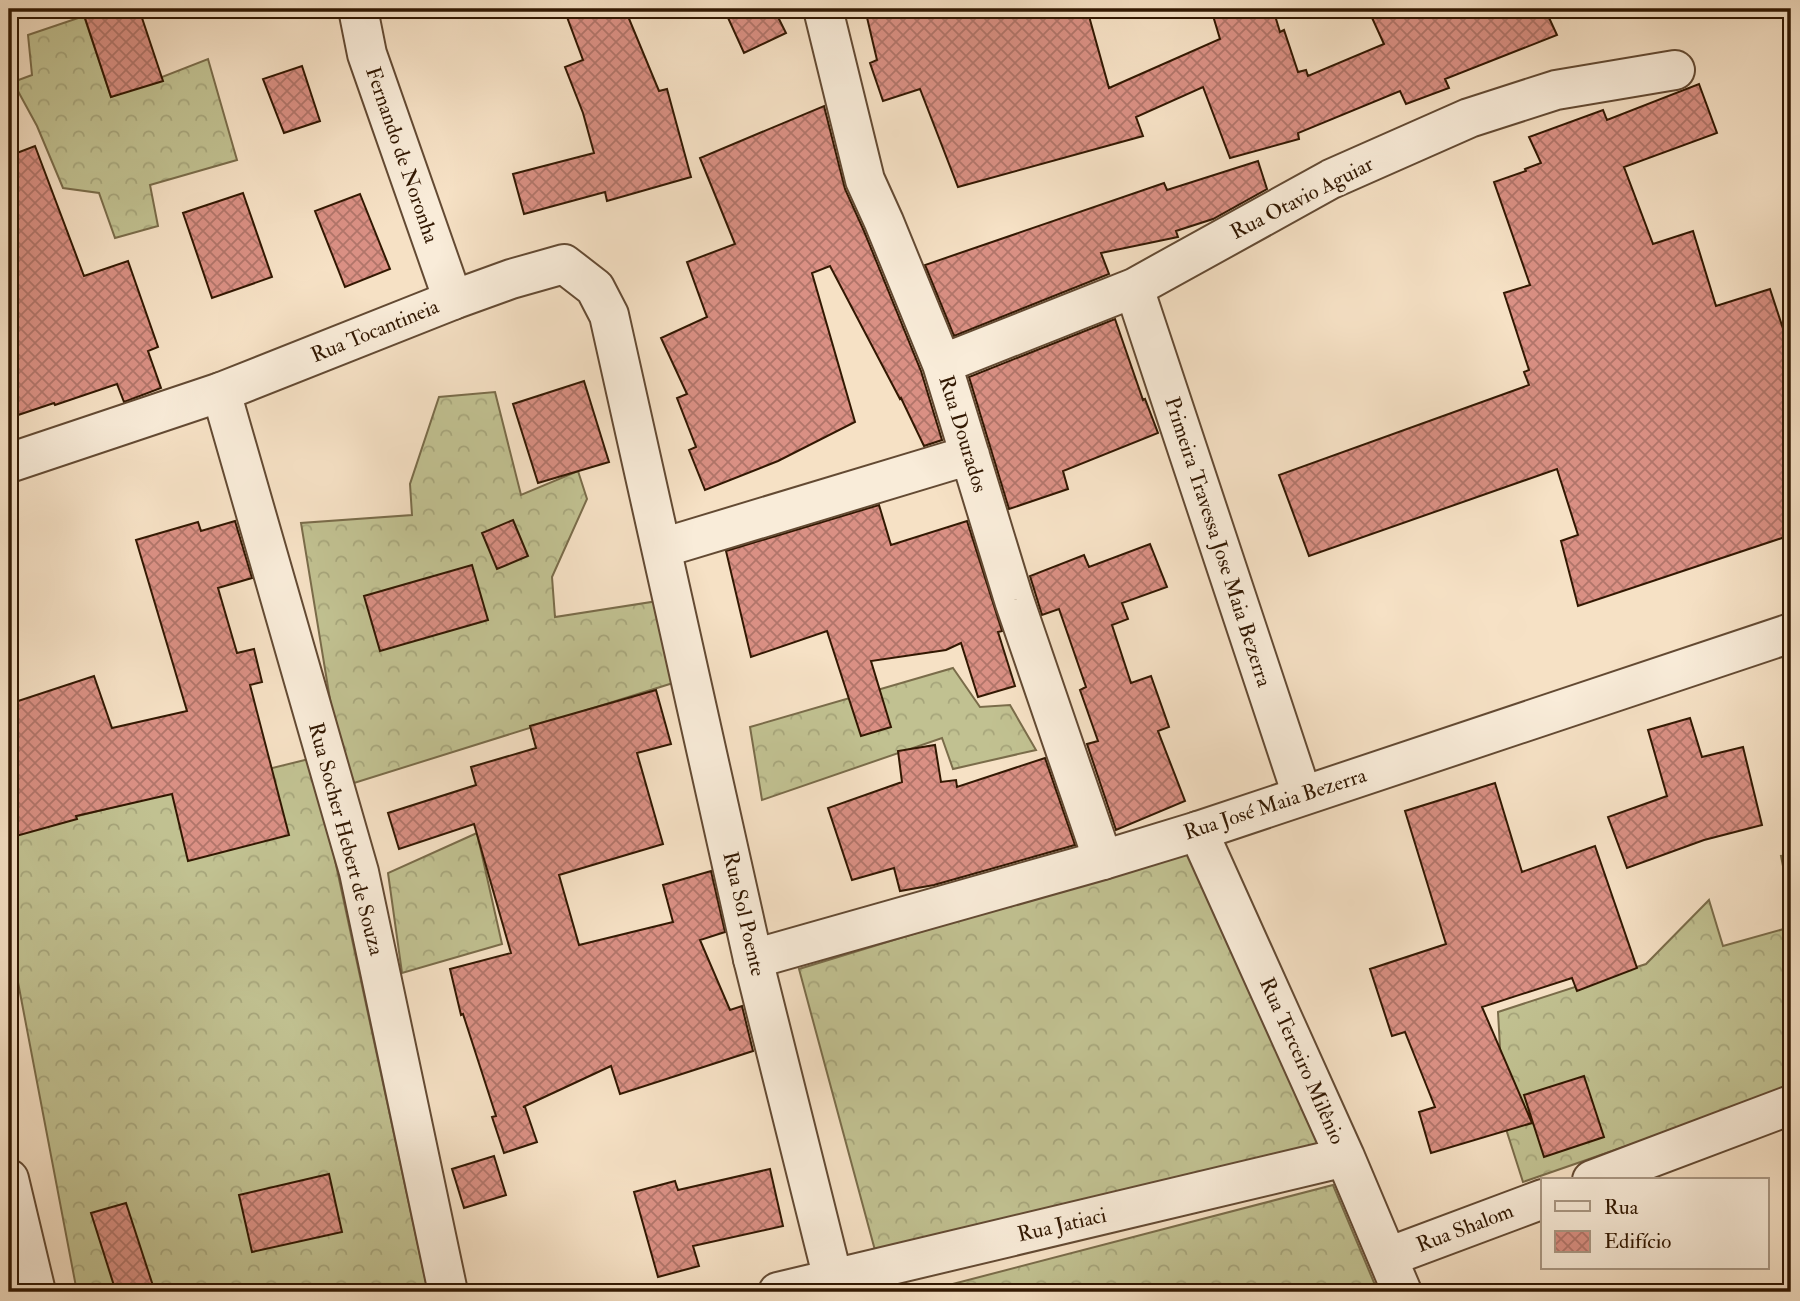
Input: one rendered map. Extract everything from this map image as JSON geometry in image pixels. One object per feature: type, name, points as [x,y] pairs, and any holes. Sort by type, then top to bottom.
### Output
[{"type":"street","name":"Fernando de Noronha","points":[[358,9],[367,54],[453,300]]},
{"type":"street","name":"Rua Dourados","points":[[823,9],[865,180],[942,364],[1014,600],[1103,860]]},
{"type":"street","name":"Rua Otavio Aguiar","points":[[942,364],[1134,288],[1331,179],[1469,118],[1556,90],[1675,70]]},
{"type":"street","name":"Rua Tocantineia","points":[[9,463],[222,392],[453,300],[564,264],[595,288],[609,315],[637,432]]},
{"type":"street","name":"Primeira Travessa Jose Maia Bezerra","points":[[1134,288],[1302,795]]},
{"type":"street","name":"Rua Socher Hebert de Souza","points":[[222,392],[359,872],[448,1292]]},
{"type":"street","name":"Rua Sol Poente","points":[[637,432],[753,958],[832,1279]]},
{"type":"street","points":[[662,548],[970,455]]},
{"type":"street","name":"Rua José Maia Bezerra","points":[[753,958],[1198,831],[1791,633]]},
{"type":"street","name":"Rua Terceiro Milênio","points":[[1198,831],[1345,1157],[1402,1292]]},
{"type":"street","points":[[1597,1178],[1791,1105]]},
{"type":"street","name":"Rua Jatiaci","points":[[778,1292],[1345,1157]]},
{"type":"street","points":[[9,1179],[36,1292]]},
{"type":"street","name":"Rua Shalom","points":[[1388,1256],[1541,1200]]},
{"type":"green space","points":[[84,16],[111,97],[208,59],[237,160],[150,185],[158,226],[115,238],[99,193],[63,188],[37,126],[13,82],[32,75],[28,35]]},
{"type":"green space","points":[[495,392],[521,495],[578,471],[587,499],[552,577],[555,617],[658,601],[673,683],[354,783],[335,730],[301,523],[412,515],[410,484],[439,397]]},
{"type":"green space","points":[[953,668],[980,707],[1010,705],[1036,750],[953,769],[942,738],[762,800],[750,727]]},
{"type":"green space","points":[[313,758],[428,1292],[77,1292],[9,935],[9,833]]},
{"type":"green space","points":[[477,833],[502,944],[402,973],[388,873]]},
{"type":"green space","points":[[1194,848],[1323,1148],[876,1254],[799,969]]},
{"type":"green space","points":[[1791,855],[1791,907],[1781,856]]},
{"type":"green space","points":[[1709,900],[1723,946],[1791,927],[1791,1089],[1523,1182],[1490,1079],[1500,1048],[1498,1012],[1646,964]]},
{"type":"green space","points":[[1333,1185],[1378,1292],[922,1292]]},
{"type":"building","points":[[82,9],[139,9],[163,81],[111,97]]},
{"type":"building","points":[[564,9],[625,9],[659,91],[667,89],[691,177],[607,201],[605,192],[524,214],[513,174],[594,153],[583,113],[565,67],[583,60]]},
{"type":"building","points":[[724,9],[774,9],[786,33],[744,53]]},
{"type":"building","points":[[865,9],[1087,9],[1109,88],[1220,39],[1211,9],[1273,9],[1280,32],[1284,30],[1298,72],[1306,70],[1308,76],[1384,44],[1368,9],[1545,9],[1557,35],[1445,79],[1449,88],[1406,104],[1400,91],[1298,133],[1299,139],[1230,158],[1203,87],[1136,117],[1143,136],[958,187],[920,89],[883,101],[870,63],[877,60]]},
{"type":"building","points":[[302,66],[320,121],[284,133],[263,79]]},
{"type":"building","points":[[1699,84],[1717,133],[1624,167],[1653,244],[1693,231],[1716,306],[1770,289],[1791,353],[1791,535],[1578,606],[1561,541],[1578,535],[1557,469],[1309,556],[1279,475],[1529,385],[1524,372],[1529,370],[1504,293],[1530,285],[1494,182],[1541,163],[1529,137],[1603,110],[1607,120]]},
{"type":"building","points":[[824,106],[845,189],[921,371],[942,440],[924,446],[830,266],[812,273],[855,422],[778,461],[705,490],[689,450],[696,447],[677,398],[687,394],[661,338],[707,317],[687,262],[735,244],[700,158]]},
{"type":"building","points":[[35,146],[84,276],[128,261],[158,347],[148,351],[161,388],[124,402],[117,384],[9,418],[9,156]]},
{"type":"building","points":[[1258,161],[1267,189],[1213,219],[1176,231],[1178,237],[1101,253],[1109,274],[954,336],[925,265],[1164,183],[1167,190]]},
{"type":"building","points":[[243,193],[272,277],[212,298],[183,213]]},
{"type":"building","points":[[360,194],[390,269],[345,287],[315,211]]},
{"type":"building","points":[[1115,319],[1143,400],[1145,399],[1158,433],[1063,471],[1068,489],[1009,509],[969,377]]},
{"type":"building","points":[[584,381],[609,462],[538,483],[513,404]]},
{"type":"building","points":[[879,505],[891,545],[967,521],[1002,631],[998,632],[1015,686],[978,697],[961,643],[946,650],[871,661],[891,727],[861,736],[827,631],[751,657],[726,551]]},
{"type":"building","points":[[513,520],[528,556],[497,569],[482,533]]},
{"type":"building","points":[[235,521],[252,578],[218,588],[237,653],[254,649],[262,682],[250,685],[289,835],[188,861],[172,794],[76,816],[77,819],[9,838],[9,704],[94,676],[112,728],[187,711],[136,540],[198,522],[201,531]]},
{"type":"building","points":[[1150,544],[1167,587],[1122,603],[1128,619],[1112,625],[1131,683],[1151,676],[1169,727],[1158,731],[1185,801],[1116,830],[1087,744],[1098,741],[1080,690],[1086,687],[1059,609],[1042,615],[1030,576],[1084,555],[1089,567]]},
{"type":"building","points":[[472,565],[488,620],[380,651],[364,596]]},
{"type":"building","points":[[656,690],[671,744],[637,753],[663,844],[559,875],[579,945],[673,922],[663,885],[711,871],[725,932],[700,940],[730,1010],[742,1006],[753,1051],[620,1094],[611,1066],[523,1107],[537,1142],[504,1153],[492,1117],[496,1116],[463,1014],[461,1015],[450,969],[511,953],[474,824],[399,849],[388,813],[476,785],[471,767],[536,748],[530,726]]},
{"type":"building","points":[[1690,718],[1702,757],[1743,747],[1762,825],[1704,840],[1627,868],[1608,817],[1667,796],[1648,730]]},
{"type":"building","points":[[935,745],[941,782],[956,780],[957,787],[1045,758],[1075,845],[934,885],[900,891],[894,868],[852,880],[828,808],[902,782],[898,751]]},
{"type":"building","points":[[1495,783],[1522,872],[1595,846],[1637,968],[1577,991],[1572,978],[1482,1007],[1532,1123],[1431,1153],[1419,1112],[1435,1107],[1405,1032],[1392,1036],[1370,969],[1446,944],[1405,811]]},
{"type":"building","points":[[1584,1076],[1604,1137],[1544,1157],[1524,1095]]},
{"type":"building","points":[[494,1156],[506,1195],[464,1208],[452,1169]]},
{"type":"building","points":[[770,1169],[783,1226],[693,1246],[699,1266],[658,1277],[634,1192],[675,1181],[678,1190]]},
{"type":"building","points":[[329,1174],[342,1232],[252,1252],[239,1195]]},
{"type":"building","points":[[126,1203],[155,1292],[116,1292],[91,1213]]}]
